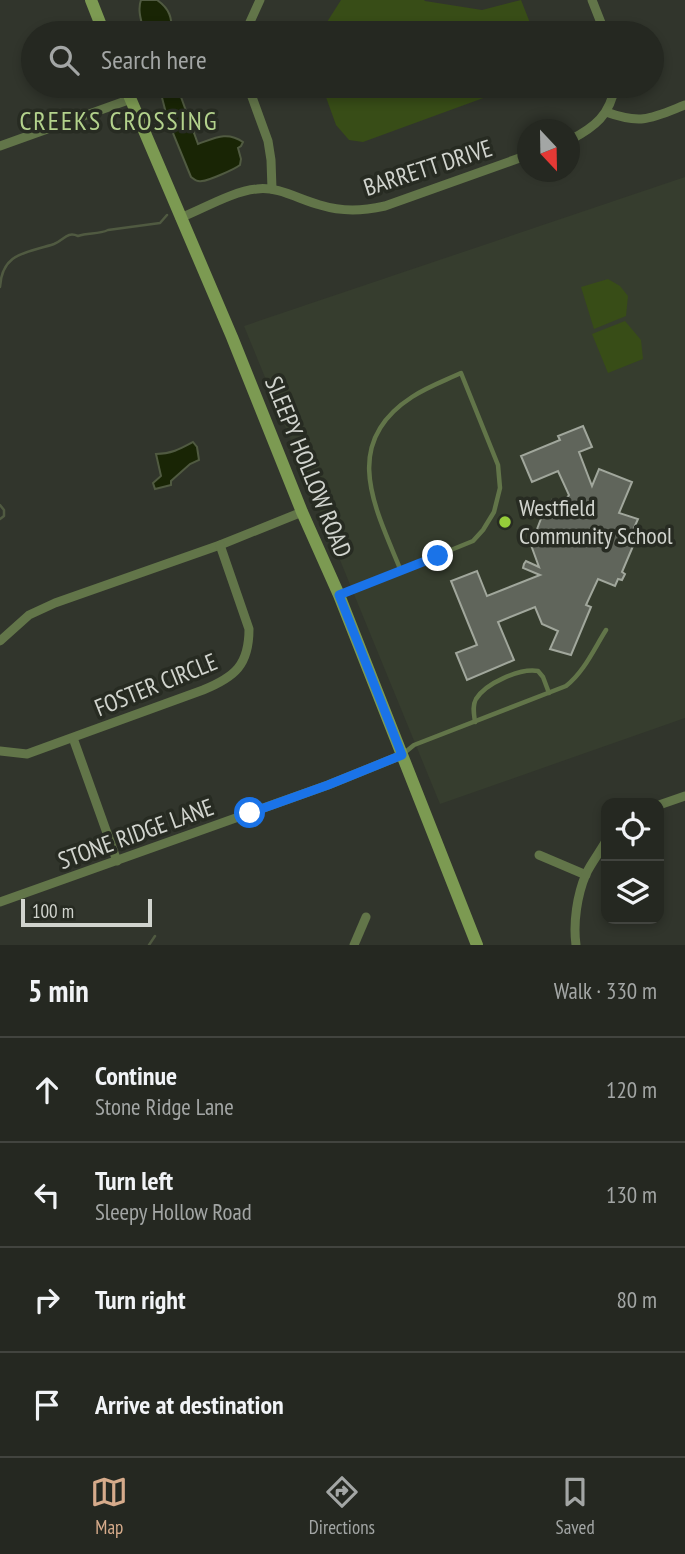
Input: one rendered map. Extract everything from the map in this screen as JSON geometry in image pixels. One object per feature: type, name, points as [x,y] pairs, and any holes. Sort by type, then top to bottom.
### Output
[{"type":"street","points":[[91,0],[99,21]]},
{"type":"street","points":[[250,21],[260,0]]},
{"type":"street","points":[[592,0],[600,21]]},
{"type":"street","points":[[252,98],[268,141],[272,189]]},
{"type":"street","points":[[580,135],[607,112],[612,98]]},
{"type":"street","points":[[0,146],[131,99]]},
{"type":"street","name":"SLEEPY HOLLOW ROAD","points":[[131,99],[339,595],[477,945]]},
{"type":"street","points":[[607,112],[625,119],[651,119],[685,105]]},
{"type":"street","name":"BARRETT DRIVE","points":[[180,218],[257,189],[272,189],[322,206],[364,211],[517,159]]},
{"type":"street","points":[[0,641],[29,615],[55,603],[220,545],[302,512]]},
{"type":"street","name":"FOSTER CIRCLE","points":[[0,751],[27,754],[220,684],[236,673],[245,659],[249,629],[220,545]]},
{"type":"street","points":[[72,738],[117,861]]},
{"type":"street","name":"STONE RIDGE LANE","points":[[0,902],[328,785],[402,755]]},
{"type":"street","points":[[664,803],[685,796]]},
{"type":"street","points":[[576,945],[578,901],[586,875],[601,850]]},
{"type":"street","points":[[539,855],[586,875]]},
{"type":"street","points":[[354,945],[366,917]]},
{"type":"lane","points":[[339,595],[401,571],[473,541],[491,519],[499,498],[500,480],[496,458],[461,373],[402,403],[374,441],[369,469],[371,492],[401,571]]},
{"type":"lane","points":[[402,755],[414,745],[566,686],[573,680],[606,630]]},
{"type":"lane","points":[[475,722],[475,701],[482,691],[490,684],[522,671],[538,671],[548,693]]},
{"type":"shaded area","points":[[141,0],[157,0],[165,7],[171,21],[142,21]]},
{"type":"shaded area","points":[[341,0],[424,0],[482,10],[521,0],[529,21],[328,21]]},
{"type":"shaded area","points":[[162,98],[181,98],[198,144],[226,136],[243,142],[238,148],[240,165],[197,181],[191,177],[168,121]]},
{"type":"shaded area","points":[[326,98],[483,98],[363,142],[349,140],[336,125]]},
{"type":"shaded area","name":"Westfield Community School","points":[[685,177],[685,718],[440,804],[244,326]]},
{"type":"shaded area","points":[[608,279],[620,286],[628,296],[626,316],[594,329],[581,287]]},
{"type":"shaded area","points":[[625,321],[641,340],[643,359],[608,373],[592,334]]},
{"type":"shaded area","points":[[193,442],[197,447],[199,460],[190,464],[171,481],[171,485],[155,489],[153,483],[161,476],[156,454],[171,452]]},
{"type":"building","points":[[583,426],[592,447],[579,452],[592,486],[599,469],[632,482],[619,513],[638,519],[630,537],[636,539],[622,572],[625,574],[622,580],[618,579],[615,586],[598,579],[586,605],[591,607],[571,655],[550,649],[558,631],[542,624],[535,607],[498,622],[514,660],[467,680],[456,653],[477,645],[451,581],[477,571],[487,596],[540,575],[523,568],[524,564],[526,561],[539,567],[531,545],[542,516],[546,515],[552,500],[562,504],[569,495],[558,471],[532,482],[521,456],[560,440],[558,436]]},
{"type":"waterway","points":[[0,287],[5,267],[11,260],[26,252],[54,244],[68,235],[78,236],[160,223],[167,215]]},
{"type":"waterway","points":[[0,505],[4,510],[4,516],[0,519]]},
{"type":"waterway","points":[[149,945],[155,936]]},
{"type":"place","name":"Westfield Community School","points":[[505,522]]},
{"type":"district","name":"CREEKS CROSSING","points":[[119,121]]},
{"type":"route","points":[[250,813],[402,755],[339,595],[438,556]]}]
